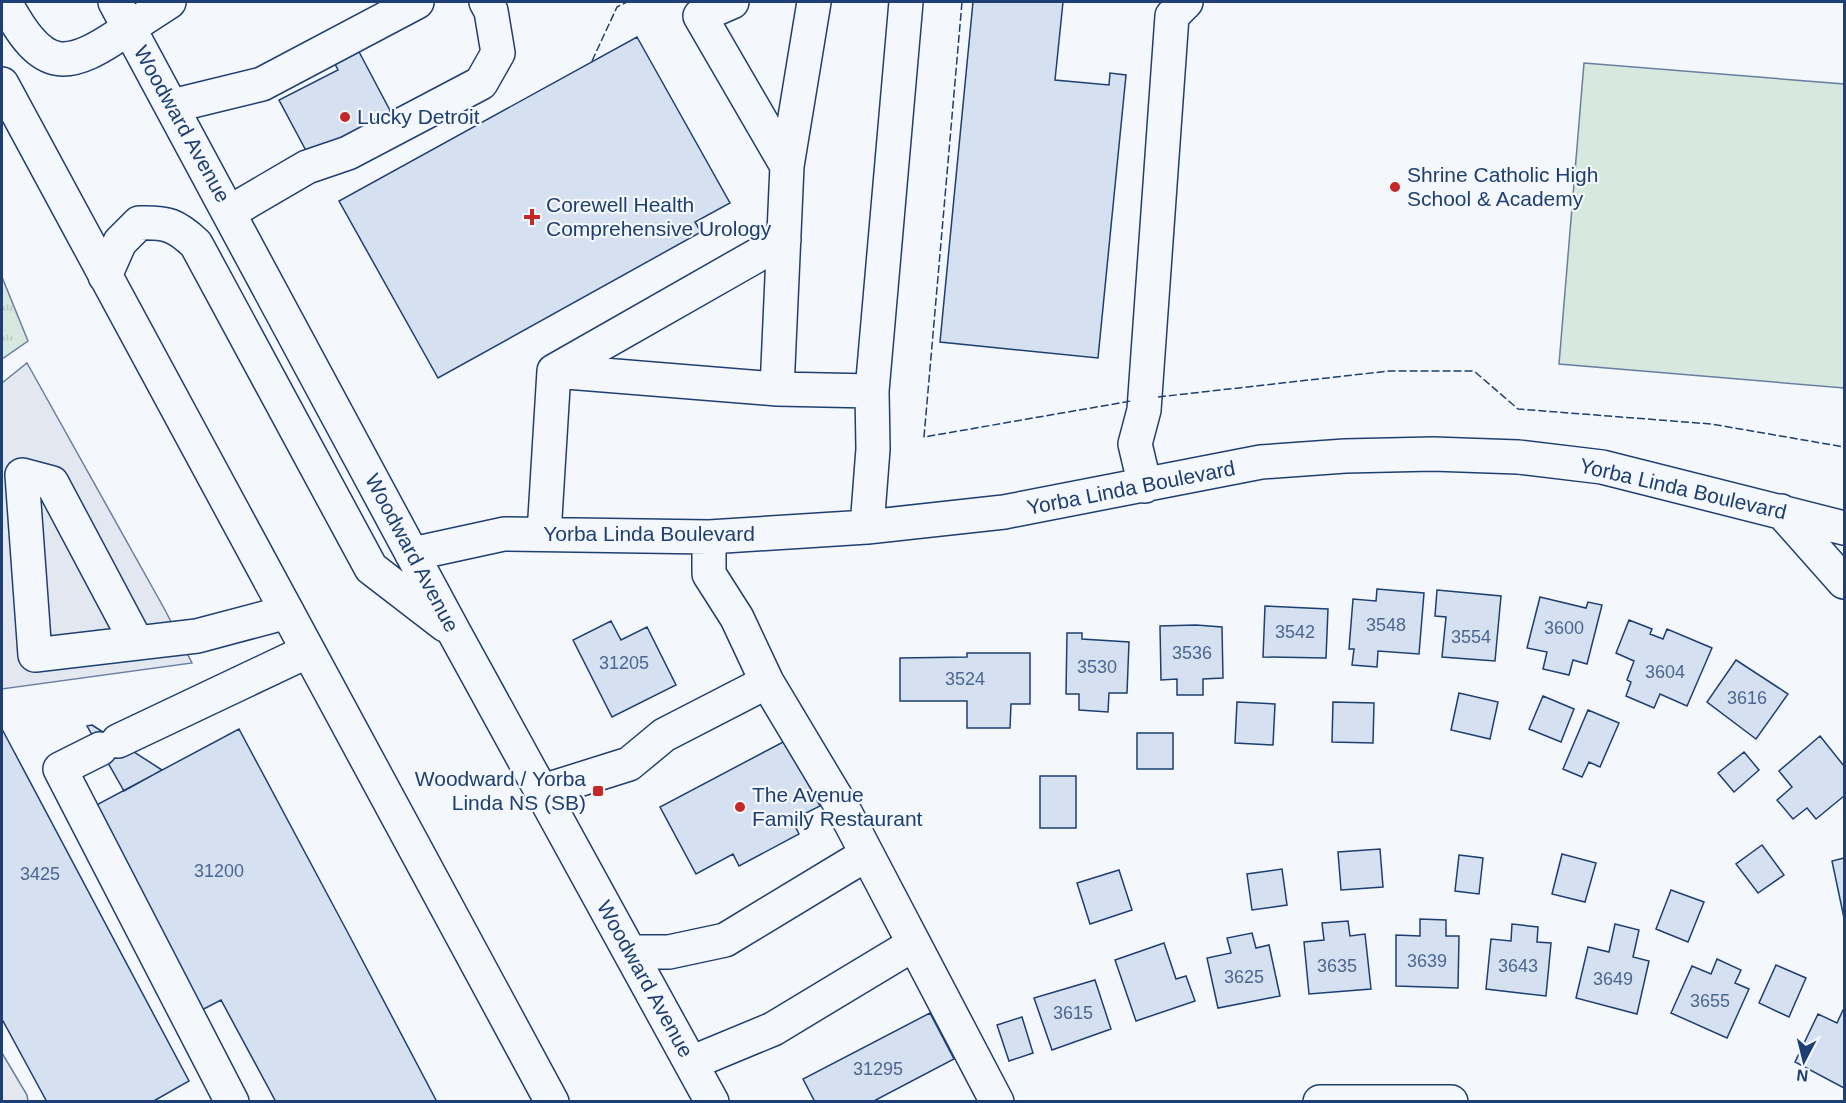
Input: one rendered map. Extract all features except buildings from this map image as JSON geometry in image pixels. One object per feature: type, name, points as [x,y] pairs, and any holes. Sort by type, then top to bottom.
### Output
[{"type":"main road","points":[[5,2],[16,23],[39,52],[58,58],[77,59],[122,15],[169,2]]},
{"type":"main road","points":[[172,106],[262,84],[417,2]]},
{"type":"main road","points":[[230,212],[307,167],[348,153],[481,83],[498,53],[491,11],[486,2]]},
{"type":"main road","points":[[732,2],[700,16],[787,166]]},
{"type":"main road","points":[[777,389],[787,166],[814,2]]},
{"type":"main road","points":[[867,527],[873,449],[872,391],[906,2]]},
{"type":"main road","points":[[1145,486],[1135,444],[1144,410],[1172,16],[1185,2]]},
{"type":"main road","name":"Woodward Avenue","points":[[122,15],[454,632],[712,1101]]},
{"type":"main road","points":[[2,84],[552,1101]]},
{"type":"main road","points":[[105,276],[120,242],[139,223],[160,222],[179,228],[196,244],[371,568],[454,632]]},
{"type":"main road","points":[[554,371],[784,240]]},
{"type":"main road","points":[[554,371],[777,389],[872,391]]},
{"type":"main road","points":[[544,534],[554,371]]},
{"type":"main road","name":"Yorba Linda Boulevard","points":[[412,554],[504,534],[709,537],[867,527],[1005,512],[1260,462],[1367,455],[1507,456],[1602,467],[1845,528]]},
{"type":"main road","points":[[137,643],[52,483],[22,475],[35,655],[197,636],[287,612]]},
{"type":"main road","points":[[1781,511],[1845,582]]},
{"type":"main road","points":[[709,537],[709,574],[737,618],[767,682],[867,855],[997,1101]]},
{"type":"main road","points":[[232,1101],[60,769],[308,651]]},
{"type":"main road","points":[[543,791],[629,764],[664,735],[767,682]]},
{"type":"main road","points":[[631,952],[669,952],[725,940],[867,855]]},
{"type":"main road","points":[[692,1063],[773,1029],[914,944]]},
{"type":"main road","points":[[1320,1101],[1451,1101]]},
{"type":"green space","points":[[1584,63],[1844,84],[1844,388],[1559,364]]},
{"type":"green space","points":[[2,277],[28,341],[2,359]]},
{"type":"shaded area","points":[[27,363],[165,610],[192,663],[2,689],[2,383]]},
{"type":"shaded area","points":[[2,1053],[27,1095],[28,1101],[2,1101]]},
{"type":"fence","points":[[592,61],[617,7],[627,2]]},
{"type":"fence","points":[[962,2],[924,437],[1131,401]]},
{"type":"fence","points":[[1158,397],[1389,371],[1474,371],[1518,409],[1711,424],[1844,447]]},
{"type":"place","name":"Lucky Detroit","points":[[345,117]]},
{"type":"place","name":"Shrine Catholic High School & Academy","points":[[1395,187]]},
{"type":"place","name":"Corewell Health Comprehensive Urology","points":[[532,217]]},
{"type":"place","name":"Woodward / Yorba Linda NS (SB)","points":[[598,791]]},
{"type":"place","name":"The Avenue Family Restaurant","points":[[740,807]]}]
